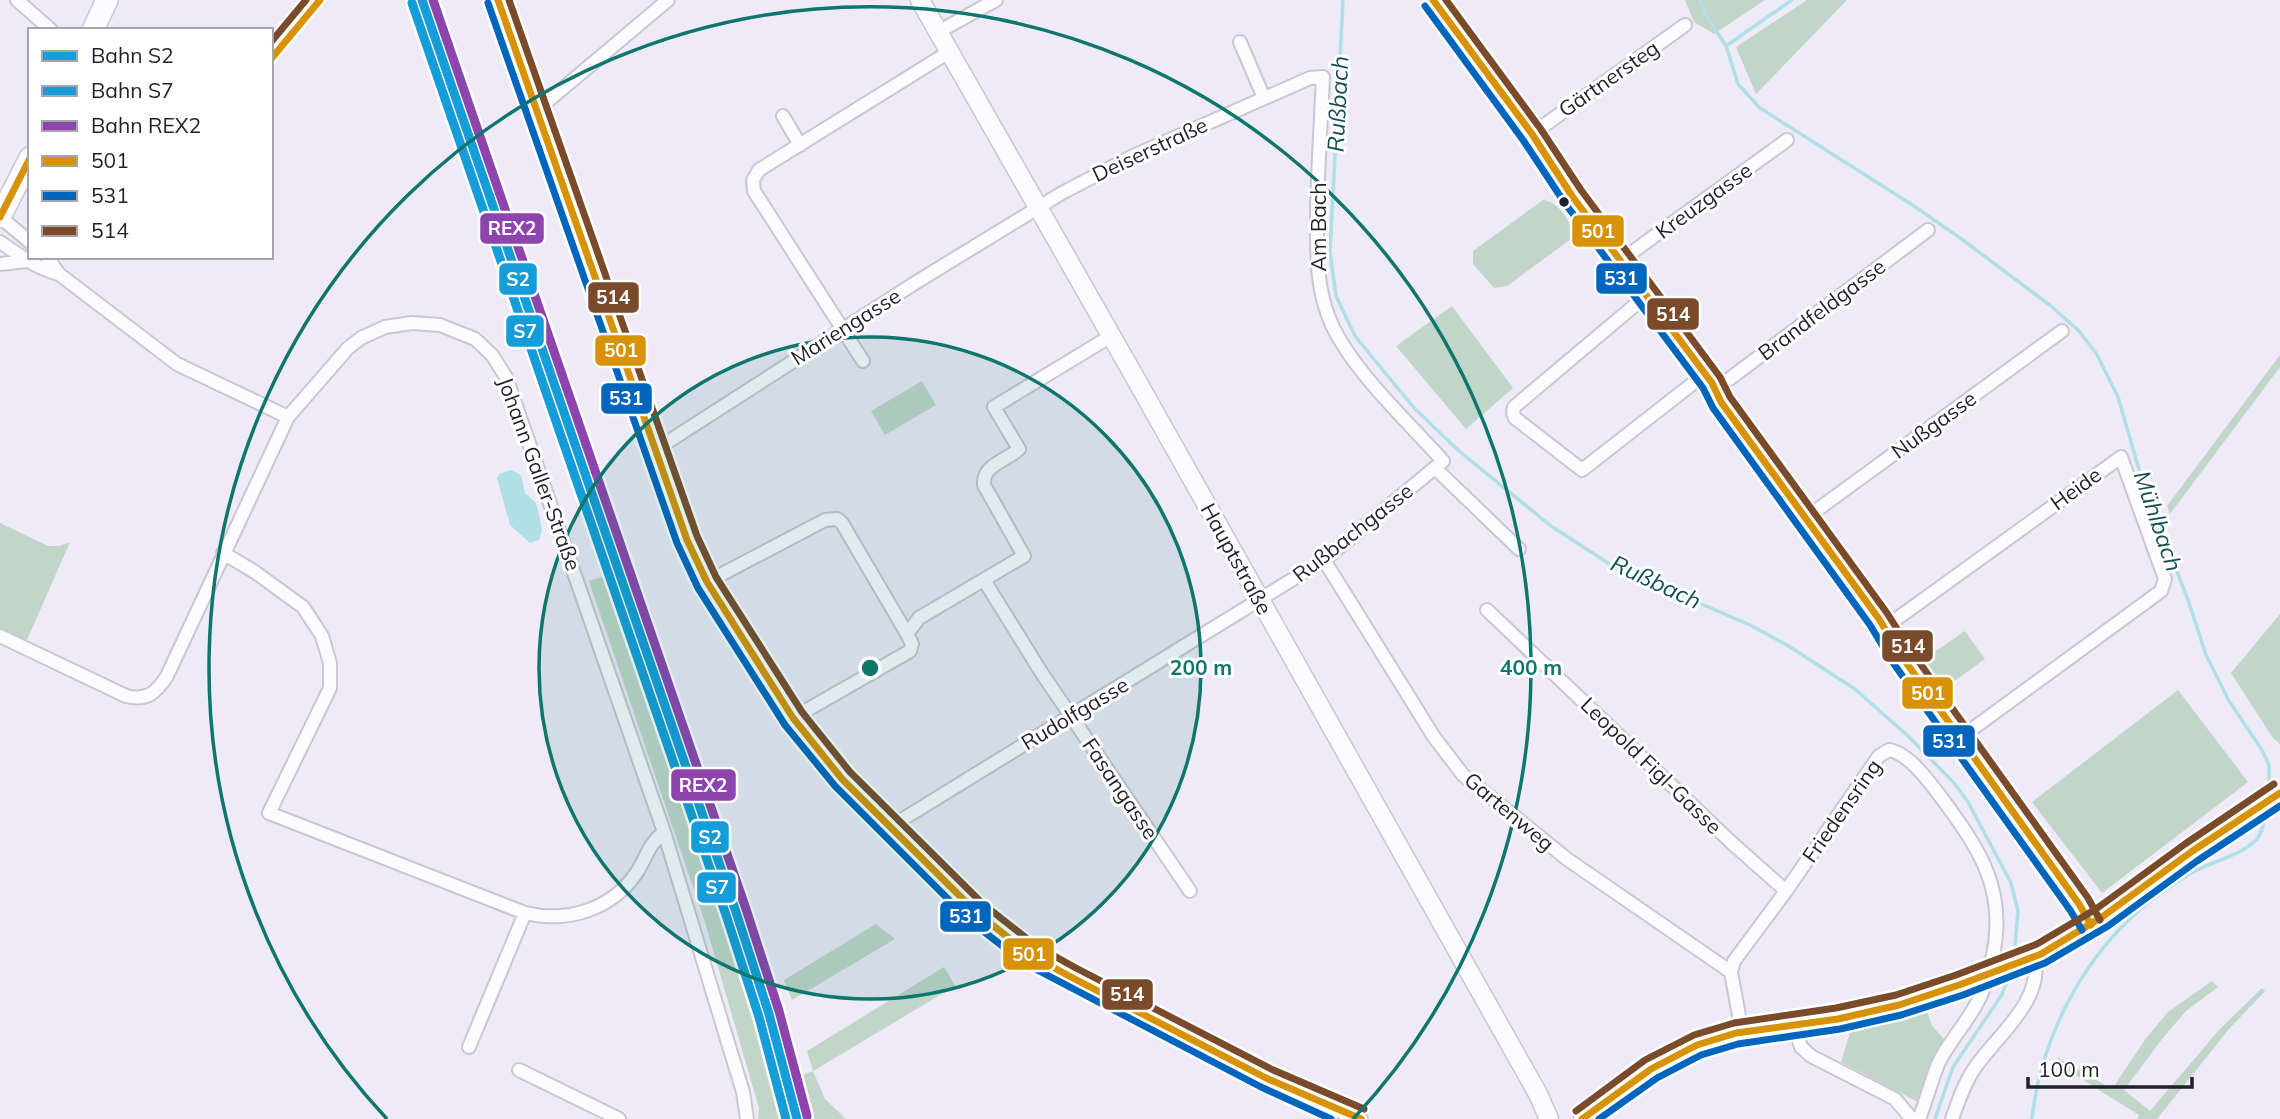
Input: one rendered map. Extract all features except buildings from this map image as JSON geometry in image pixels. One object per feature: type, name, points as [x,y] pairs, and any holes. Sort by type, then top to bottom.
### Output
[{"type":"main road","points":[[94,28],[107,0]]},
{"type":"main road","name":"Hauptstraße","points":[[920,0],[1538,1094],[1549,1119]]},
{"type":"main road","points":[[0,217],[28,162]]},
{"type":"street","points":[[17,0],[49,28]]},
{"type":"street","points":[[498,0],[687,540],[707,582],[793,718],[842,779],[975,912],[1029,954],[1266,1077],[1343,1113],[1362,1119]]},
{"type":"street","points":[[537,111],[668,0]]},
{"type":"street","points":[[938,32],[996,0]]},
{"type":"street","points":[[1433,0],[1532,134],[1572,196],[1716,389],[1721,402],[1842,566],[1960,738],[2079,904],[2091,925]]},
{"type":"street","name":"Gärtnersteg","points":[[1532,134],[1685,25]]},
{"type":"street","points":[[1240,42],[1264,98]]},
{"type":"street","points":[[863,361],[754,191],[753,180],[760,170],[949,52]]},
{"type":"street","name":"Deiserstraße","points":[[1038,207],[1131,157],[1310,78],[1323,77]]},
{"type":"street","name":"Am Bach","points":[[1323,77],[1316,242],[1319,283],[1333,328],[1364,373],[1439,464],[1519,549]]},
{"type":"street","points":[[783,116],[800,145]]},
{"type":"street","name":"Kreuzgasse","points":[[1620,261],[1787,140]]},
{"type":"street","name":"Mariengasse","points":[[654,447],[666,443],[1038,207]]},
{"type":"street","points":[[0,217],[28,240]]},
{"type":"street","name":"Brandfeldgasse","points":[[1716,389],[1928,230]]},
{"type":"street","points":[[0,242],[44,270],[60,274]]},
{"type":"street","points":[[49,259],[60,274],[177,365],[288,416]]},
{"type":"street","points":[[0,264],[29,261]]},
{"type":"street","points":[[1647,295],[1514,407],[1515,418],[1582,470],[1705,374]]},
{"type":"street","name":"Johann Galler-Straße","points":[[0,636],[127,696],[142,698],[156,692],[167,676],[288,416],[348,348],[361,338],[385,327],[412,323],[440,325],[475,339],[492,355],[506,377],[664,832],[743,1092],[747,1119]]},
{"type":"street","name":"Nußgasse","points":[[1805,518],[2062,331]]},
{"type":"street","points":[[906,634],[919,618],[1024,556],[984,485],[984,476],[989,468],[1019,449],[994,407],[1111,336]]},
{"type":"street","name":"Heide","points":[[1884,628],[2121,457],[2165,579],[2161,591],[1960,738]]},
{"type":"street","name":"Rußbachgasse","points":[[1260,601],[1324,560],[1439,464]]},
{"type":"street","points":[[707,582],[825,520],[837,519],[842,523],[912,644],[911,651],[793,718]]},
{"type":"street","points":[[223,553],[255,572],[303,607],[322,635],[330,663],[330,688],[269,813],[525,913],[554,917],[596,908],[622,890],[635,875],[652,842],[664,832]]},
{"type":"street","name":"Gartenweg","points":[[1324,560],[1434,737],[1463,775],[1567,859],[1731,972]]},
{"type":"street","name":"Fasangasse","points":[[984,580],[1041,672],[1190,891]]},
{"type":"street","name":"Rudolfgasse","points":[[890,827],[1260,601]]},
{"type":"street","name":"Leopold Figl-Gasse","points":[[1487,610],[1732,844],[1786,891]]},
{"type":"street","name":"Friedensring","points":[[1731,972],[1734,961],[1886,751],[1895,751],[1910,762],[1940,796],[1986,865],[1994,892],[1997,916],[1994,972]]},
{"type":"street","points":[[1581,1119],[1638,1077],[1700,1044],[1742,1032],[1795,1026],[1880,1010],[2027,959],[2091,925],[2181,859],[2279,794]]},
{"type":"street","points":[[469,1047],[525,913]]},
{"type":"street","points":[[1952,1119],[1960,1094],[1974,1069],[2015,1019],[2028,997],[2036,967],[2027,959]]},
{"type":"street","points":[[1731,972],[1742,1032]]},
{"type":"street","points":[[1919,1119],[1939,1063],[1955,1034],[1979,1001],[1994,972]]},
{"type":"street","points":[[1795,1026],[1801,1047],[1811,1056],[1895,1099],[1912,1119]]},
{"type":"street","points":[[519,1070],[620,1119]]},
{"type":"green space","points":[[1685,0],[1765,0],[1714,34],[1694,22]]},
{"type":"green space","points":[[1807,0],[1847,0],[1756,94],[1736,47]]},
{"type":"green space","points":[[1543,200],[1554,204],[1564,214],[1572,233],[1571,239],[1507,286],[1494,288],[1473,264],[1473,251]]},
{"type":"green space","points":[[1452,306],[1513,388],[1466,429],[1396,346]]},
{"type":"green space","points":[[2280,355],[2280,367],[2170,514],[2167,506]]},
{"type":"green space","points":[[922,381],[936,405],[885,435],[871,411]]},
{"type":"green space","points":[[0,523],[48,546],[70,542],[27,640],[0,628]]},
{"type":"green space","points":[[612,574],[706,844],[776,1060],[790,1119],[758,1119],[759,1108],[704,919],[589,581]]},
{"type":"green space","points":[[2280,614],[2280,744],[2273,738],[2231,673]]},
{"type":"green space","points":[[1965,631],[1985,659],[1942,690],[1920,662]]},
{"type":"green space","points":[[2178,690],[2248,782],[2102,893],[2032,802]]},
{"type":"green space","points":[[876,924],[895,939],[792,1000],[784,980]]},
{"type":"green space","points":[[944,967],[955,986],[813,1071],[807,1051]]},
{"type":"green space","points":[[2212,981],[2218,987],[2186,1011],[2124,1090],[2150,1111],[2219,1030],[2262,988],[2265,991],[2229,1029],[2157,1119],[2138,1119],[2139,1115],[2056,1063],[2058,1058],[2112,1089],[2147,1037],[2168,1012]]},
{"type":"green space","points":[[1925,1005],[1932,1026],[1945,1040],[1918,1102],[1841,1062],[1852,1026],[1896,1016]]},
{"type":"green space","points":[[813,1071],[825,1099],[846,1119],[814,1119],[803,1075]]},
{"type":"water","points":[[511,470],[521,475],[525,493],[538,509],[542,531],[539,540],[530,543],[510,525],[497,478],[499,474]]},
{"type":"waterway","name":"Rußbach","points":[[1343,0],[1330,252],[1336,296],[1355,336],[1414,408],[1459,451],[1551,526],[1611,565],[1750,625],[1787,645],[1855,689],[1908,736],[1954,783],[1968,802],[2011,883],[2018,911],[2014,958]]},
{"type":"waterway","name":"Mühlbach","points":[[1700,0],[1706,15],[1726,46],[1738,84],[1760,108],[1963,240],[2051,306],[2078,330],[2096,353],[2118,397],[2145,490],[2188,600],[2206,655],[2229,701],[2269,765],[2269,793]]},
{"type":"waterway","points":[[1726,46],[1792,0]]},
{"type":"waterway","name":"Mühlbach","points":[[2032,1119],[2043,1063],[2053,1036],[2064,1009],[2095,959],[2133,916],[2162,893],[2193,872],[2250,846],[2262,830],[2266,811]]},
{"type":"waterway","name":"Rußbach","points":[[1935,1119],[1953,1067],[2001,996],[2011,973]]},
{"type":"rail line","name":"S2","points":[[422,0],[736,912],[769,1014],[797,1119]]},
{"type":"rail line","name":"REX2","points":[[433,0],[746,909],[779,1011],[807,1116]]},
{"type":"rail line","name":"S7","points":[[412,3],[726,915],[759,1017],[786,1119]]},
{"type":"transit line","name":"514","points":[[273,40],[306,0]]},
{"type":"transit line","name":"501","points":[[273,57],[320,0]]},
{"type":"transit line","name":"501","points":[[498,0],[687,540],[707,582],[793,718],[842,779],[976,912],[1029,954],[1266,1078],[1361,1119]]},
{"type":"transit line","name":"514","points":[[509,0],[697,536],[716,577],[802,712],[850,772],[983,904],[1035,945],[1271,1069],[1364,1109]]},
{"type":"transit line","name":"501","points":[[1433,0],[1532,134],[1572,196],[1712,383],[1721,402],[1879,619],[1900,654],[2079,904],[2091,925]]},
{"type":"transit line","name":"514","points":[[1446,0],[1540,128],[1581,190],[1720,377],[1730,397],[1887,613],[1909,648],[2088,898],[2100,920]]},
{"type":"transit line","name":"531","points":[[488,3],[677,543],[698,588],[785,725],[835,786],[969,920],[1024,963],[1261,1087],[1331,1119]]},
{"type":"transit line","name":"531","points":[[1425,6],[1523,140],[1564,202],[1703,388],[1713,408],[1870,625],[1891,660],[2082,930]]},
{"type":"transit line","name":"501","points":[[0,217],[28,162]]},
{"type":"transit line","name":"514","points":[[1576,1111],[1645,1060],[1694,1035],[1734,1023],[1836,1008],[1896,995],[2037,944],[2096,909],[2274,784]]},
{"type":"transit line","name":"501","points":[[1582,1119],[1651,1069],[1697,1045],[1736,1033],[1838,1019],[1899,1005],[2041,954],[2102,917],[2191,852],[2280,793]]},
{"type":"transit line","name":"531","points":[[1599,1119],[1657,1078],[1701,1055],[1738,1044],[1840,1029],[1901,1015],[1963,995],[2045,963],[2108,926],[2197,861],[2280,806]]}]
